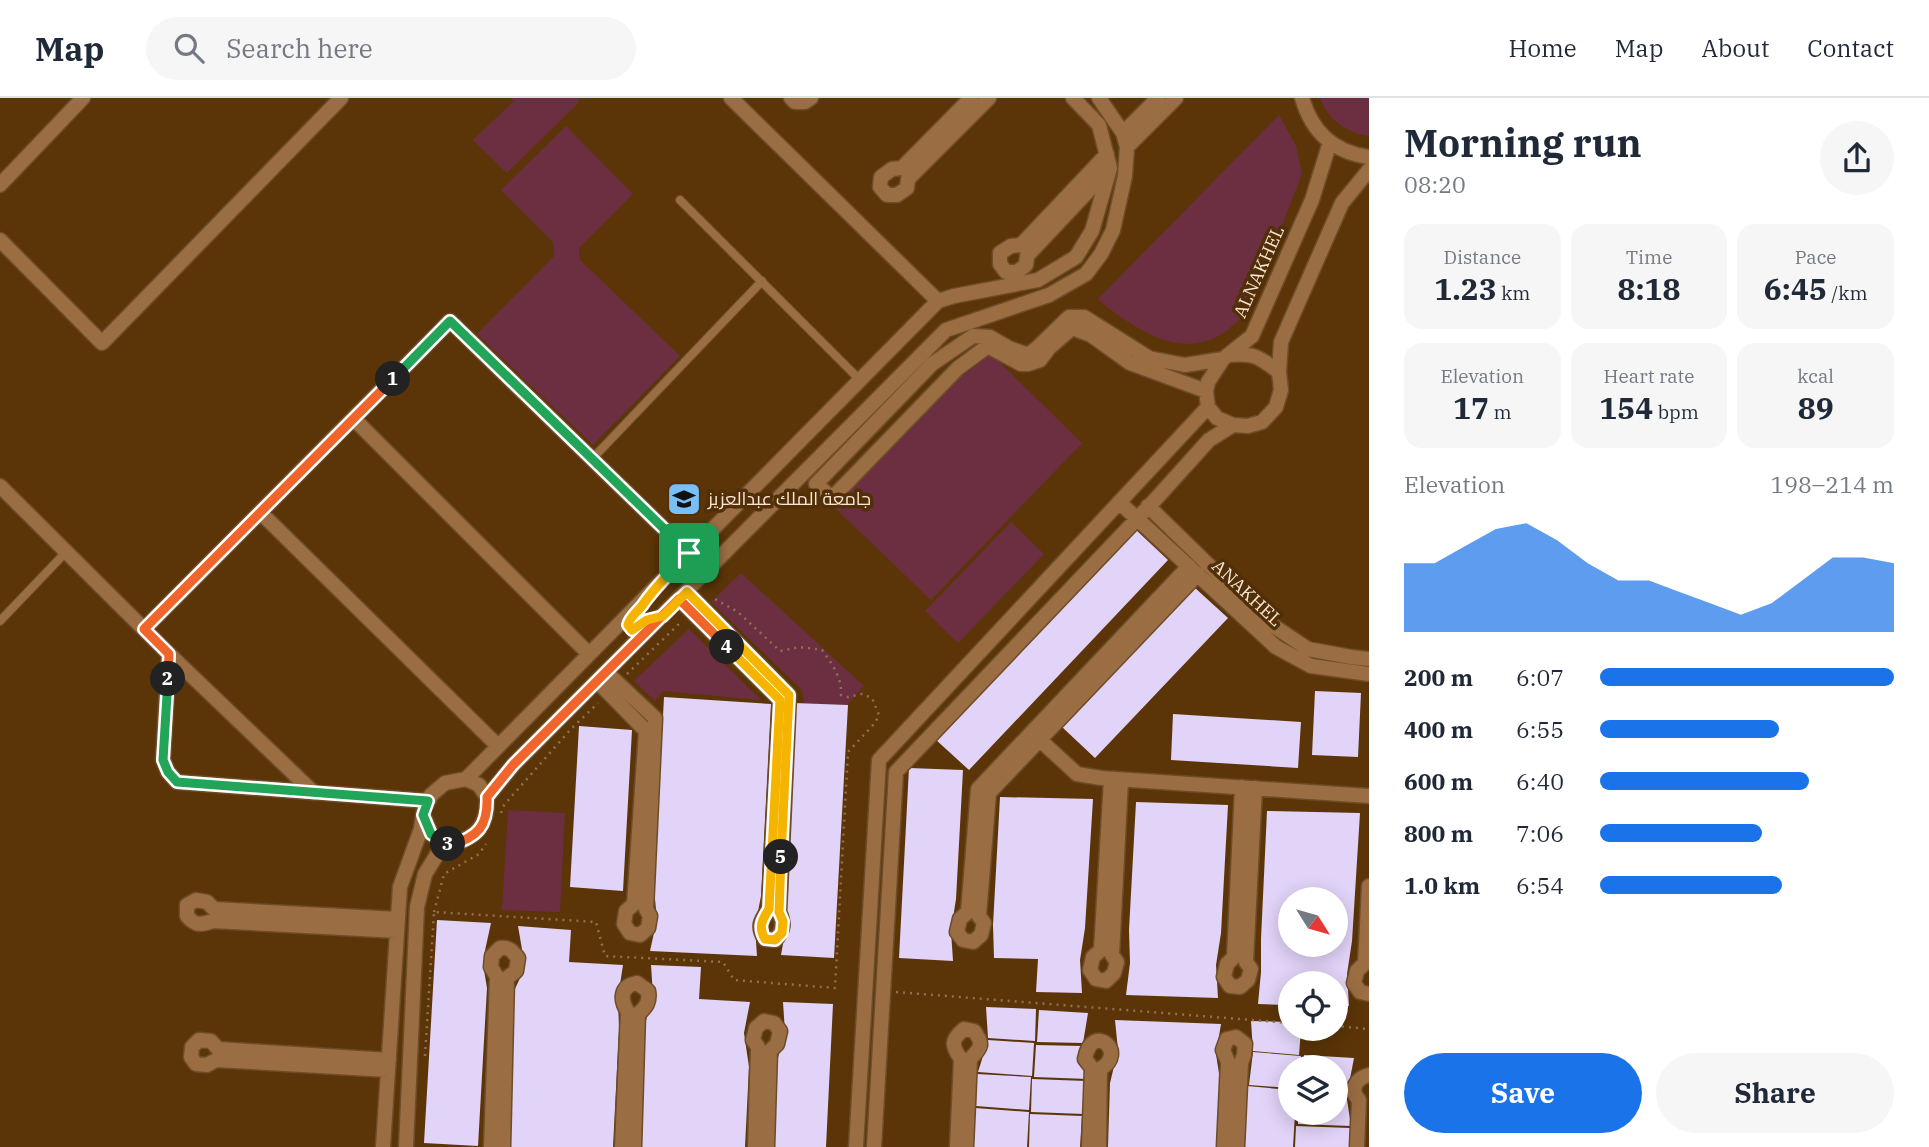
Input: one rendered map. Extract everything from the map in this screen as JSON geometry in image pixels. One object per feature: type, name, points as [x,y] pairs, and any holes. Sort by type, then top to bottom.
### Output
[{"type":"street","points":[[0,185],[83,98]]},
{"type":"street","points":[[0,240],[102,343],[341,98]]},
{"type":"street","points":[[730,98],[938,301]]},
{"type":"street","points":[[791,98],[795,102],[805,102],[811,98]]},
{"type":"street","points":[[971,98],[902,168],[892,169],[881,177],[880,187],[887,195],[897,195],[907,188],[908,179],[989,98]]},
{"type":"street","points":[[383,1147],[400,887],[431,794],[445,783],[466,779],[938,301],[1038,279],[1076,257],[1092,231],[1109,161],[1099,125],[1073,98]]},
{"type":"street","points":[[487,797],[513,765],[946,330],[1049,295],[1086,274],[1101,254],[1113,230],[1125,176],[1125,140],[1099,98]]},
{"type":"street","points":[[1125,140],[1158,98]]},
{"type":"street","points":[[1125,140],[1176,98]]},
{"type":"street","points":[[1302,98],[1316,129],[1330,142],[1353,155],[1369,157]]},
{"type":"street","name":"ALNAKHEL","points":[[1206,391],[1208,382],[1225,357],[1252,336],[1312,200],[1330,142]]},
{"type":"street","points":[[1109,161],[1027,256],[1026,265],[1017,272],[1006,272],[1000,264],[1000,253],[1011,246],[1021,245],[1109,161]]},
{"type":"street","points":[[1279,372],[1250,354],[1185,365],[1149,358],[1084,317],[1069,317],[1028,355],[990,337],[973,336],[932,364],[816,484],[832,498],[958,368],[988,346],[1021,364],[1028,364],[1040,360],[1049,348],[1072,328],[1091,335],[1130,363],[1206,391],[1208,407],[1217,418],[1233,425],[1248,426],[1262,422],[1276,407],[1281,390],[1281,342],[1342,203],[1369,170]]},
{"type":"street","points":[[144,629],[450,321],[689,553]]},
{"type":"street","points":[[856,1147],[879,760],[1208,407]]},
{"type":"street","points":[[354,419],[585,659],[595,660],[608,649],[613,650],[612,656],[588,680],[597,681],[655,718],[646,909],[650,916],[648,928],[640,934],[630,933],[624,924],[626,911],[634,904],[646,731],[597,681]]},
{"type":"street","points":[[874,1147],[896,772],[1209,440],[1233,425]]},
{"type":"street","points":[[0,486],[314,793]]},
{"type":"street","name":"ANAKHEL","points":[[1119,502],[1276,647],[1311,666],[1369,674]]},
{"type":"street","points":[[1148,506],[1266,621],[1308,649],[1369,659]]},
{"type":"street","points":[[260,512],[498,746]]},
{"type":"street","points":[[1194,570],[989,793],[979,916],[984,923],[981,935],[973,942],[963,940],[957,932],[960,919],[968,912],[978,789],[1194,570]]},
{"type":"street","points":[[651,592],[628,625],[632,630],[647,620],[663,616]]},
{"type":"street","points":[[683,595],[789,695],[779,912],[783,921],[782,933],[775,940],[765,939],[761,931],[762,919],[769,909],[780,700],[683,595]]},
{"type":"street","points":[[169,654],[163,760],[168,772],[177,782],[314,793],[426,808]]},
{"type":"street","points":[[1040,740],[1077,774],[1369,796]]},
{"type":"street","points":[[406,1147],[417,907],[425,874],[441,848],[465,841],[480,828],[488,813],[487,797],[479,785],[466,779]]},
{"type":"street","points":[[1116,779],[1112,955],[1117,962],[1114,973],[1106,981],[1096,979],[1090,970],[1093,957],[1101,950],[1116,779]]},
{"type":"street","points":[[1249,788],[1246,962],[1251,969],[1248,981],[1240,988],[1230,986],[1224,977],[1227,964],[1234,957],[1249,788]]},
{"type":"street","points":[[426,808],[431,834],[451,845]]},
{"type":"street","points":[[1369,886],[1365,963],[1357,971],[1354,984],[1360,992],[1369,993]]},
{"type":"street","points":[[196,900],[207,902],[214,909],[398,925],[213,921],[201,925],[193,923],[187,916],[187,905],[196,900]]},
{"type":"street","points":[[491,1147],[497,977],[491,967],[492,956],[500,948],[506,947],[518,958],[516,971],[508,978],[503,1147]]},
{"type":"street","points":[[622,1147],[628,1012],[622,996],[630,984],[637,983],[648,991],[649,999],[646,1007],[638,1014],[634,1147]]},
{"type":"street","points":[[755,1147],[758,1047],[753,1040],[756,1028],[764,1021],[774,1023],[780,1031],[778,1044],[770,1051],[767,1147]]},
{"type":"street","points":[[957,1147],[961,1059],[953,1042],[964,1029],[974,1031],[981,1046],[970,1059],[966,1147]]},
{"type":"street","points":[[1224,1147],[1228,1062],[1223,1050],[1227,1039],[1236,1037],[1245,1044],[1241,1063],[1237,1147]]},
{"type":"street","points":[[199,1040],[211,1041],[218,1049],[388,1065],[216,1059],[207,1065],[196,1064],[191,1057],[192,1047],[199,1040]]},
{"type":"street","points":[[1089,1147],[1092,1069],[1085,1059],[1088,1046],[1100,1040],[1110,1047],[1111,1054],[1108,1064],[1100,1069],[1099,1147]]},
{"type":"street","points":[[1357,1147],[1359,1100],[1354,1090],[1362,1077],[1369,1075]]},
{"type":"lane","points":[[680,200],[860,380]]},
{"type":"lane","points":[[592,459],[762,281]]},
{"type":"lane","points":[[0,621],[66,552]]},
{"type":"path","points":[[434,912],[596,922],[605,956],[723,962],[734,980],[835,988],[848,752],[875,723],[879,715],[876,705],[872,698],[862,694],[848,697],[841,695],[841,683],[822,650],[800,647],[780,651],[738,612],[709,597]]},
{"type":"path","points":[[627,674],[682,621]]},
{"type":"path","points":[[500,815],[512,796],[571,729],[603,699]]},
{"type":"path","points":[[425,1062],[434,912],[444,874],[479,854],[491,835]]},
{"type":"path","points":[[896,992],[1278,1022]]},
{"type":"path","points":[[1348,1027],[1369,1029]]},
{"type":"shaded area","name":"جامعة الملك عبدالعزيز","points":[[0,98],[1369,98],[1369,1147],[0,1147]]},
{"type":"shaded area","points":[[511,98],[577,98],[580,101],[507,173],[473,140],[514,101]]},
{"type":"shaded area","points":[[1320,98],[1369,98],[1369,136],[1353,132],[1339,124],[1328,113]]},
{"type":"shaded area","points":[[1279,115],[1296,146],[1302,174],[1251,306],[1233,326],[1215,338],[1196,343],[1178,343],[1140,329],[1102,303],[1098,299]]},
{"type":"shaded area","points":[[566,126],[633,194],[579,248],[580,260],[680,356],[593,445],[477,334],[554,256],[553,242],[501,190]]},
{"type":"shaded area","points":[[986,349],[1082,443],[931,600],[834,507]]},
{"type":"shaded area","points":[[1011,522],[1044,554],[958,643],[925,611]]},
{"type":"shaded area","points":[[741,573],[864,686],[847,705],[804,704],[802,690],[711,602]]},
{"type":"shaded area","points":[[689,629],[761,700],[663,691],[655,701],[634,681]]},
{"type":"shaded area","points":[[508,810],[565,813],[560,912],[502,910]]},
{"type":"building","points":[[1135,529],[1168,560],[969,770],[935,739]]},
{"type":"building","points":[[1194,587],[1228,618],[1095,758],[1062,727]]},
{"type":"building","points":[[1315,691],[1361,693],[1358,757],[1312,755]]},
{"type":"building","points":[[664,697],[771,704],[761,896],[755,927],[757,956],[650,951],[657,919],[654,889]]},
{"type":"building","points":[[794,703],[848,705],[834,958],[781,955],[786,927],[784,894]]},
{"type":"building","points":[[1173,714],[1301,722],[1298,768],[1171,760]]},
{"type":"building","points":[[579,726],[632,730],[623,891],[570,887]]},
{"type":"building","points":[[909,768],[963,770],[956,899],[951,931],[953,961],[899,958]]},
{"type":"building","points":[[1000,797],[1093,799],[1085,928],[1080,960],[1082,993],[1036,992],[1038,959],[994,958],[993,925]]},
{"type":"building","points":[[1136,802],[1228,805],[1221,933],[1216,965],[1218,998],[1126,995],[1130,963],[1129,930]]},
{"type":"building","points":[[1267,811],[1360,813],[1352,941],[1347,971],[1278,971],[1278,1005],[1258,1004]]},
{"type":"building","points":[[437,920],[491,923],[484,955],[487,988],[478,1146],[424,1143]]},
{"type":"building","points":[[518,926],[571,930],[569,962],[623,965],[618,997],[613,1147],[505,1147],[514,991],[524,961]]},
{"type":"building","points":[[651,965],[701,967],[699,999],[750,1002],[744,1033],[749,1067],[745,1147],[637,1147],[644,1028],[653,995]]},
{"type":"building","points":[[783,1002],[833,1004],[826,1147],[772,1147],[776,1065],[785,1032]]},
{"type":"building","points":[[986,1007],[1036,1009],[1035,1041],[988,1038]]},
{"type":"building","points":[[1039,1010],[1088,1013],[1083,1043],[1037,1042]]},
{"type":"building","points":[[1115,1020],[1221,1024],[1216,1054],[1221,1087],[1217,1147],[1108,1147],[1110,1083],[1118,1050]]},
{"type":"building","points":[[1251,1021],[1278,1022],[1278,1041],[1300,1041],[1299,1055],[1253,1051]]},
{"type":"building","points":[[988,1040],[1034,1043],[1032,1076],[978,1072]]},
{"type":"building","points":[[1036,1045],[1082,1046],[1088,1079],[1034,1077]]},
{"type":"building","points":[[1253,1052],[1289,1055],[1278,1055],[1278,1087],[1249,1085]]},
{"type":"building","points":[[1348,1058],[1354,1058],[1348,1089]]},
{"type":"building","points":[[977,1074],[1031,1077],[1029,1110],[976,1106]]},
{"type":"building","points":[[1032,1079],[1086,1081],[1084,1114],[1031,1112]]},
{"type":"building","points":[[1247,1086],[1278,1089],[1278,1125],[1294,1125],[1293,1147],[1240,1147]]},
{"type":"building","points":[[1348,1106],[1351,1126],[1324,1125],[1348,1125]]},
{"type":"building","points":[[975,1108],[1029,1112],[1027,1147],[973,1147]]},
{"type":"building","points":[[1030,1114],[1082,1116],[1080,1147],[1029,1147]]},
{"type":"building","points":[[1296,1126],[1350,1128],[1349,1147],[1295,1147]]},
{"type":"place","name":"جامعة الملك عبدالعزيز","points":[[684,499]]},
{"type":"route","points":[[689,553],[450,321],[144,629],[169,654],[163,760],[168,772],[177,782],[428,801],[423,815],[431,834],[451,845],[465,841],[480,828],[488,813],[487,797],[513,765],[663,616],[679,599],[780,700],[769,909],[762,919],[761,931],[765,939],[775,940],[782,933],[783,921],[779,912],[789,695],[687,592],[679,599],[663,616],[647,620],[632,630],[628,625],[651,592],[689,553]]}]
